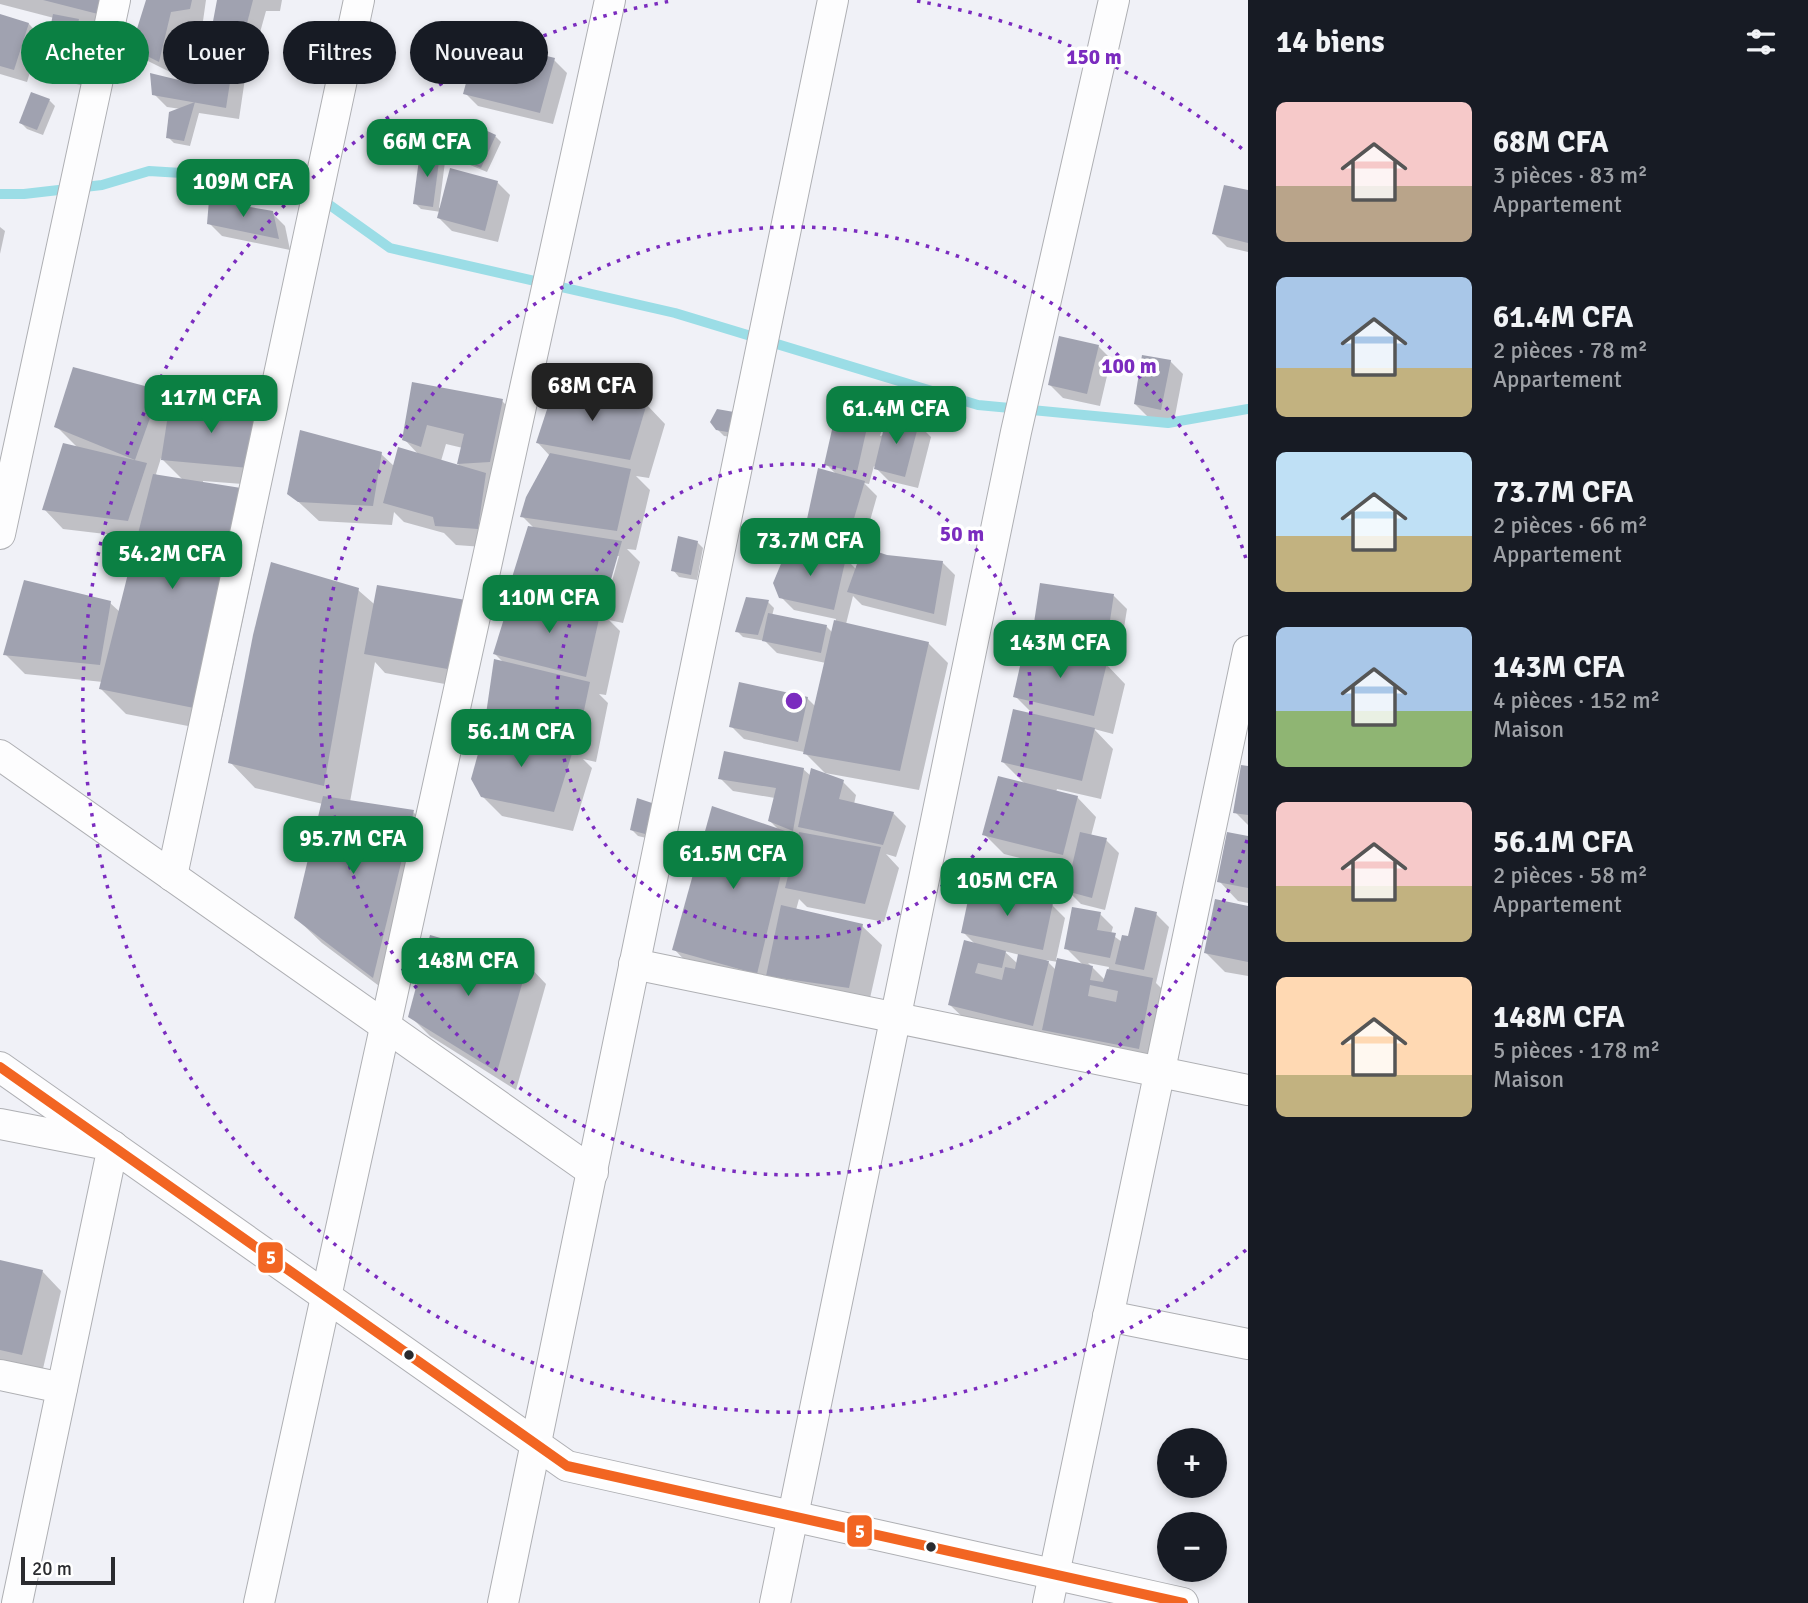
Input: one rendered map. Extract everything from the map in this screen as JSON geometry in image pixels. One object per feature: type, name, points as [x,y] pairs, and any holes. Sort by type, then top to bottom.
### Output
[{"type":"street","points":[[0,534],[115,0]]},
{"type":"street","points":[[172,876],[359,0]]},
{"type":"street","points":[[259,1603],[610,0]]},
{"type":"street","points":[[503,1603],[833,0]]},
{"type":"street","points":[[775,1603],[1019,416],[1114,0]]},
{"type":"street","points":[[1048,1603],[1248,651]]},
{"type":"street","points":[[0,755],[593,1172]]},
{"type":"street","points":[[634,964],[1248,1090]]},
{"type":"street","points":[[0,1067],[568,1466],[1183,1603]]},
{"type":"street","points":[[0,1124],[113,1146]]},
{"type":"street","points":[[17,1603],[113,1146]]},
{"type":"street","points":[[1108,1316],[1248,1344]]},
{"type":"street","points":[[0,1375],[62,1388]]},
{"type":"building","points":[[43,0],[101,0],[98,14]]},
{"type":"building","points":[[146,0],[192,0],[190,9],[171,12],[169,21],[163,21],[163,45],[159,62],[149,57],[149,21],[139,21]]},
{"type":"building","points":[[217,0],[253,0],[248,21],[213,21]]},
{"type":"building","points":[[0,14],[23,21],[21,48],[14,70],[0,66]]},
{"type":"building","points":[[53,14],[79,19],[79,21],[52,21]]},
{"type":"building","points":[[548,56],[555,58],[548,84]]},
{"type":"building","points":[[150,73],[163,76],[163,84],[230,84],[226,108],[152,95]]},
{"type":"building","points":[[466,84],[548,84],[540,113],[463,94]]},
{"type":"building","points":[[31,92],[50,99],[37,130],[19,123]]},
{"type":"building","points":[[195,102],[184,141],[166,138],[169,112]]},
{"type":"building","points":[[470,123],[496,135],[481,168],[455,156]]},
{"type":"building","points":[[420,152],[440,154],[433,207],[413,204]]},
{"type":"building","points":[[450,168],[498,181],[485,231],[437,218]]},
{"type":"building","points":[[1224,185],[1248,190],[1248,243],[1212,234]]},
{"type":"building","points":[[209,200],[273,211],[279,239],[207,224]]},
{"type":"building","points":[[1059,336],[1099,345],[1087,394],[1048,385]]},
{"type":"building","points":[[1142,355],[1171,360],[1161,410],[1134,404]]},
{"type":"building","points":[[73,367],[160,390],[135,460],[54,427]]},
{"type":"building","points":[[412,382],[503,399],[490,462],[457,464],[464,434],[427,425],[421,447],[402,440]]},
{"type":"building","points":[[555,385],[647,403],[630,460],[536,443]]},
{"type":"building","points":[[170,402],[265,410],[249,468],[161,460]]},
{"type":"building","points":[[838,403],[871,410],[857,472],[824,465]]},
{"type":"building","points":[[717,409],[734,412],[733,433],[716,430],[710,422]]},
{"type":"building","points":[[887,415],[919,423],[905,477],[874,469]]},
{"type":"building","points":[[300,430],[382,452],[373,506],[298,502],[287,494]]},
{"type":"building","points":[[63,443],[147,463],[128,521],[42,510]]},
{"type":"building","points":[[398,447],[486,473],[478,529],[435,526],[433,517],[383,503]]},
{"type":"building","points":[[550,453],[631,469],[617,531],[520,517],[526,497]]},
{"type":"building","points":[[818,468],[865,481],[845,549],[804,533]]},
{"type":"building","points":[[153,474],[241,488],[194,708],[99,689]]},
{"type":"building","points":[[528,526],[622,541],[604,604],[509,587]]},
{"type":"building","points":[[678,536],[698,541],[691,575],[671,571]]},
{"type":"building","points":[[788,547],[846,558],[834,610],[779,598],[773,583]]},
{"type":"building","points":[[863,547],[887,555],[943,561],[934,614],[847,592]]},
{"type":"building","points":[[271,562],[359,588],[324,786],[228,763],[253,635]]},
{"type":"building","points":[[24,580],[111,601],[100,665],[3,655]]},
{"type":"building","points":[[1040,583],[1114,594],[1106,647],[1032,636]]},
{"type":"building","points":[[377,585],[466,600],[453,670],[364,654]]},
{"type":"building","points":[[511,596],[601,610],[586,677],[493,654]]},
{"type":"building","points":[[746,597],[769,600],[758,635],[735,632]]},
{"type":"building","points":[[768,613],[827,625],[821,653],[762,641]]},
{"type":"building","points":[[834,620],[929,642],[900,771],[803,754]]},
{"type":"building","points":[[1025,644],[1107,663],[1094,716],[1013,697]]},
{"type":"building","points":[[494,659],[590,682],[577,744],[485,721]]},
{"type":"building","points":[[739,682],[808,697],[798,742],[729,727]]},
{"type":"building","points":[[1013,709],[1095,728],[1082,781],[1001,762]]},
{"type":"building","points":[[486,725],[574,747],[554,812],[481,797],[471,779]]},
{"type":"building","points":[[724,751],[804,768],[793,831],[768,821],[776,788],[718,779]]},
{"type":"building","points":[[1241,765],[1248,766],[1248,815],[1233,813]]},
{"type":"building","points":[[811,768],[844,780],[839,799],[894,812],[883,845],[798,827]]},
{"type":"building","points":[[998,776],[1078,796],[1063,855],[982,835]]},
{"type":"building","points":[[323,796],[414,810],[373,978],[294,918]]},
{"type":"building","points":[[637,798],[658,805],[649,835],[630,830]]},
{"type":"building","points":[[712,806],[791,833],[757,974],[672,950]]},
{"type":"building","points":[[799,832],[881,847],[865,904],[785,888]]},
{"type":"building","points":[[1080,832],[1107,838],[1092,898],[1066,891]]},
{"type":"building","points":[[1227,832],[1248,836],[1248,888],[1217,882]]},
{"type":"building","points":[[971,886],[1053,903],[1043,950],[961,933]]},
{"type":"building","points":[[1215,899],[1248,906],[1248,962],[1204,953]]},
{"type":"building","points":[[781,905],[863,924],[849,988],[766,976]]},
{"type":"building","points":[[1072,907],[1101,912],[1097,930],[1116,933],[1110,958],[1064,949]]},
{"type":"building","points":[[1135,907],[1157,912],[1144,970],[1115,964],[1122,935],[1128,936]]},
{"type":"building","points":[[430,935],[528,963],[497,1072],[408,1017]]},
{"type":"building","points":[[964,940],[1006,951],[1002,968],[978,963],[975,973],[1002,980],[1005,967],[1015,969],[1018,954],[1049,961],[1033,1026],[948,1005]]},
{"type":"building","points":[[1057,958],[1093,966],[1090,980],[1103,982],[1107,969],[1153,978],[1139,1049],[1042,1030]],"holes":[[[1090,985],[1118,991],[1116,1002],[1088,996]]]},
{"type":"building","points":[[0,1260],[43,1270],[22,1355],[0,1350]]},
{"type":"waterway","points":[[0,194],[24,194],[102,185],[149,171],[247,177],[317,196],[390,248],[675,313],[978,405],[1168,423],[1248,409]]},
{"type":"transit line","name":"5","points":[[0,1067],[567,1466],[1183,1603]]}]
